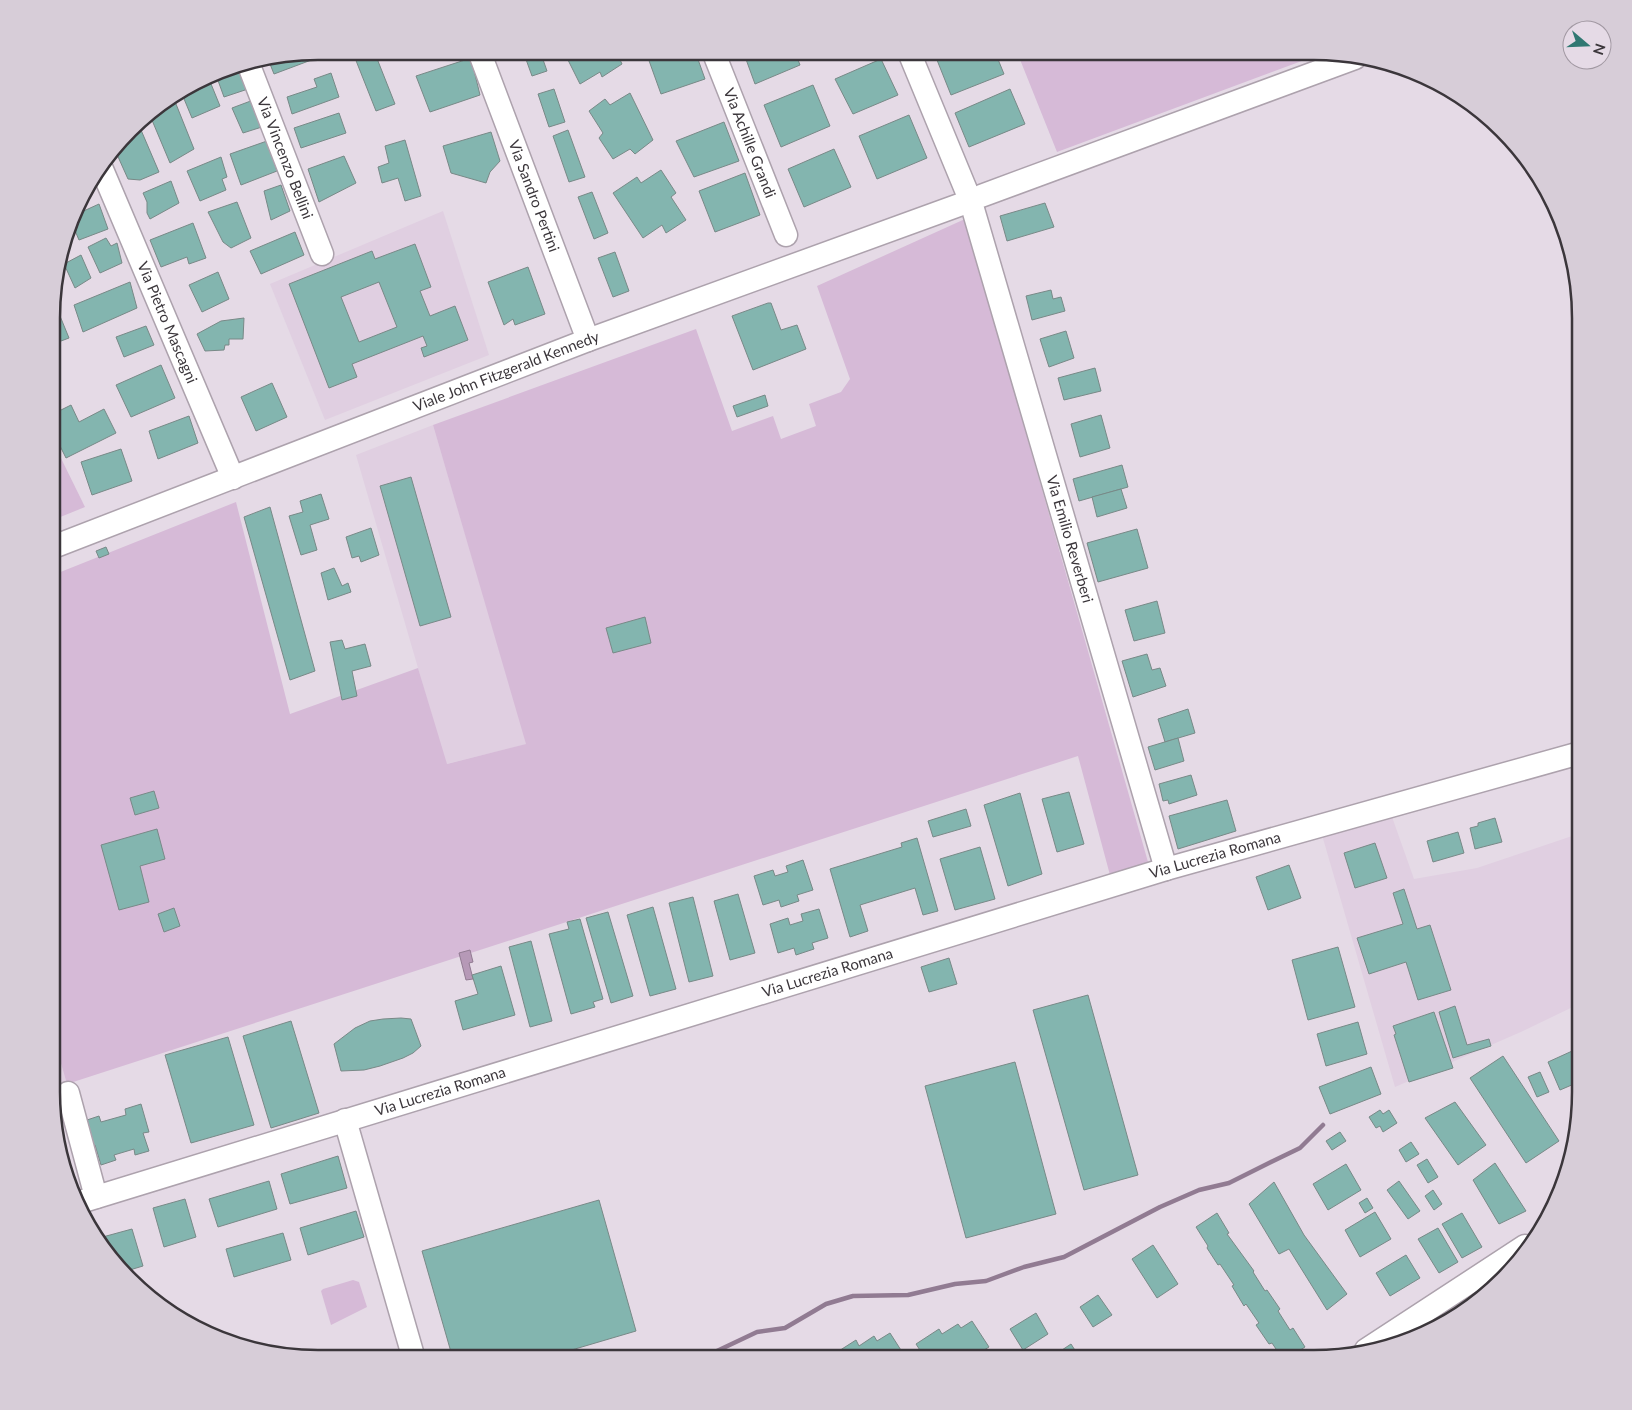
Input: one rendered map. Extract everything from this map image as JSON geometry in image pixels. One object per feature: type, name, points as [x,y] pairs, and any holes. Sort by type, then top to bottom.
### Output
[{"type":"street","name":"Via Sandro Pertini","points":[[482,60],[588,340]]},
{"type":"street","name":"Via Achille Grandi","points":[[716,60],[786,235]]},
{"type":"street","name":"Via Emilio Reverberi","points":[[911,60],[970,200],[1166,869]]},
{"type":"street","name":"Viale John Fitzgerald Kennedy","points":[[60,544],[588,340],[1345,62]]},
{"type":"street","name":"Via Vincenzo Bellini","points":[[250,69],[322,254]]},
{"type":"street","name":"Via Pietro Mascagni","points":[[104,174],[232,478]]},
{"type":"street","name":"Via Lucrezia Romana","points":[[86,1200],[1166,869],[1572,756]]},
{"type":"street","points":[[68,1093],[86,1200]]},
{"type":"street","points":[[345,1120],[411,1350]]},
{"type":"street","points":[[1379,1341],[1516,1252]]},
{"type":"shaded area","points":[[1020,60],[1304,60],[1057,152]]},
{"type":"shaded area","points":[[443,211],[489,355],[325,420],[270,284]]},
{"type":"shaded area","points":[[965,219],[1148,862],[1110,875],[1078,756],[67,1084],[60,1060],[60,572],[236,502],[290,714],[418,668],[447,764],[526,744],[433,425],[696,329],[732,431],[773,416],[781,439],[816,426],[809,404],[841,392],[850,379],[817,286]]},
{"type":"shaded area","points":[[433,425],[527,744],[446,764],[356,455]]},
{"type":"shaded area","points":[[60,456],[85,507],[60,517]]},
{"type":"shaded area","points":[[1391,814],[1414,879],[1477,868],[1572,836],[1572,1007],[1395,1087],[1322,835]]},
{"type":"shaded area","points":[[470,950],[473,962],[469,963],[473,979],[466,980],[459,953]]},
{"type":"shaded area","points":[[60,1060],[67,1084],[60,1086]]},
{"type":"shaded area","points":[[353,1280],[359,1282],[367,1307],[331,1325],[321,1291]]},
{"type":"building","points":[[310,60],[274,74],[270,65]]},
{"type":"building","points":[[356,60],[378,60],[395,104],[376,111]]},
{"type":"building","points":[[465,60],[471,60],[480,95],[430,112],[416,76]]},
{"type":"building","points":[[526,60],[543,60],[547,71],[532,76]]},
{"type":"building","points":[[568,60],[620,60],[622,64],[602,77],[600,72],[580,84]]},
{"type":"building","points":[[649,60],[698,60],[705,79],[661,94]]},
{"type":"building","points":[[746,60],[798,60],[800,65],[755,84]]},
{"type":"building","points":[[881,60],[898,95],[853,114],[835,79]]},
{"type":"building","points":[[937,60],[998,60],[1004,74],[951,95]]},
{"type":"building","points":[[245,71],[251,88],[224,97],[218,80]]},
{"type":"building","points":[[331,73],[339,97],[292,114],[287,97],[317,87],[314,79]]},
{"type":"building","points":[[211,84],[220,106],[192,118],[184,98]]},
{"type":"building","points":[[813,85],[830,126],[781,147],[764,105]]},
{"type":"building","points":[[554,89],[565,122],[549,127],[538,94]]},
{"type":"building","points":[[1010,89],[1025,124],[969,147],[955,113]]},
{"type":"building","points":[[630,93],[653,140],[635,154],[630,149],[613,159],[599,138],[603,133],[589,111],[605,99],[610,105]]},
{"type":"building","points":[[256,99],[265,126],[243,133],[232,108]]},
{"type":"building","points":[[175,103],[194,149],[170,163],[152,120]]},
{"type":"building","points":[[339,113],[346,133],[301,148],[294,128]]},
{"type":"building","points":[[909,115],[927,158],[877,179],[859,136]]},
{"type":"building","points":[[724,122],[739,161],[694,177],[676,141]]},
{"type":"building","points":[[568,130],[585,177],[569,182],[553,136]]},
{"type":"building","points":[[141,131],[159,172],[140,180],[128,179],[118,156]]},
{"type":"building","points":[[491,132],[500,161],[490,172],[486,183],[451,173],[443,146]]},
{"type":"building","points":[[405,140],[421,196],[405,201],[398,178],[382,183],[378,167],[389,163],[385,146]]},
{"type":"building","points":[[267,141],[277,171],[241,185],[230,154]]},
{"type":"building","points":[[834,149],[851,187],[804,207],[788,169]]},
{"type":"building","points":[[344,156],[356,183],[319,202],[308,169]]},
{"type":"building","points":[[221,157],[227,177],[222,179],[226,190],[200,201],[187,171]]},
{"type":"building","points":[[661,170],[676,193],[671,197],[686,220],[666,233],[662,225],[643,238],[613,193],[637,177],[641,183]]},
{"type":"building","points":[[745,173],[760,215],[715,232],[699,191]]},
{"type":"building","points":[[171,181],[179,203],[150,219],[147,213],[147,202],[143,193]]},
{"type":"building","points":[[281,185],[290,211],[271,220],[264,191]]},
{"type":"building","points":[[592,192],[608,233],[594,239],[578,197]]},
{"type":"building","points":[[237,202],[251,238],[231,248],[223,242],[208,212]]},
{"type":"building","points":[[1045,203],[1054,227],[1007,241],[1000,216]]},
{"type":"building","points":[[99,204],[108,229],[79,240],[75,231],[84,211]]},
{"type":"building","points":[[193,223],[206,258],[189,264],[187,257],[161,267],[150,240]]},
{"type":"building","points":[[295,232],[304,255],[261,274],[250,251]]},
{"type":"building","points":[[106,238],[111,246],[117,243],[122,263],[100,273],[88,247]]},
{"type":"building","points":[[415,244],[431,287],[420,291],[430,316],[455,306],[468,340],[424,357],[421,348],[427,346],[423,336],[352,364],[357,377],[329,388],[289,284],[372,251],[375,259]],"holes":[[[379,282],[397,327],[359,342],[341,297]]]},
{"type":"building","points":[[615,252],[629,291],[613,297],[598,258]]},
{"type":"building","points":[[81,255],[91,278],[75,288],[65,267],[66,263]]},
{"type":"building","points":[[528,267],[545,314],[515,325],[513,319],[504,325],[488,282]]},
{"type":"building","points":[[218,272],[229,299],[202,312],[189,285]]},
{"type":"building","points":[[130,282],[137,308],[83,332],[74,305]]},
{"type":"building","points":[[1051,290],[1053,299],[1061,297],[1065,311],[1032,320],[1026,296]]},
{"type":"building","points":[[771,303],[781,330],[797,325],[806,349],[753,370],[732,316]]},
{"type":"building","points":[[60,316],[69,338],[60,341]]},
{"type":"building","points":[[244,318],[243,339],[229,339],[229,345],[225,345],[224,350],[205,351],[197,334],[221,321]]},
{"type":"building","points":[[146,326],[154,345],[124,357],[116,337]]},
{"type":"building","points":[[1066,331],[1074,358],[1049,367],[1040,339]]},
{"type":"building","points":[[161,365],[175,398],[131,417],[116,385]]},
{"type":"building","points":[[1095,368],[1101,391],[1064,400],[1058,378]]},
{"type":"building","points":[[272,383],[287,417],[256,431],[241,397]]},
{"type":"building","points":[[765,395],[768,406],[737,417],[733,406]]},
{"type":"building","points":[[71,405],[79,422],[104,409],[116,433],[66,458],[60,446],[60,410]]},
{"type":"building","points":[[1101,415],[1110,448],[1080,457],[1071,424]]},
{"type":"building","points":[[189,416],[198,443],[158,459],[149,431]]},
{"type":"building","points":[[121,449],[132,481],[92,495],[81,462]]},
{"type":"building","points":[[1122,465],[1128,487],[1079,501],[1073,479]]},
{"type":"building","points":[[411,477],[451,617],[420,626],[380,486]]},
{"type":"building","points":[[1121,489],[1127,508],[1097,517],[1092,497]]},
{"type":"building","points":[[321,494],[329,519],[310,525],[317,550],[301,555],[289,516],[303,512],[300,501]]},
{"type":"building","points":[[270,507],[315,671],[290,680],[244,517]]},
{"type":"building","points":[[371,528],[379,555],[361,562],[359,556],[352,558],[346,537]]},
{"type":"building","points":[[1137,529],[1148,568],[1098,582],[1087,543]]},
{"type":"building","points":[[106,547],[109,554],[99,558],[96,551]]},
{"type":"building","points":[[334,568],[342,586],[348,583],[351,592],[328,600],[321,573]]},
{"type":"building","points":[[1157,601],[1165,633],[1134,641],[1125,610]]},
{"type":"building","points":[[645,617],[651,643],[613,653],[606,628]]},
{"type":"building","points":[[342,640],[345,649],[365,644],[371,666],[352,671],[357,696],[342,700],[330,642]]},
{"type":"building","points":[[1147,654],[1152,670],[1160,668],[1166,686],[1133,697],[1122,661]]},
{"type":"building","points":[[1188,709],[1195,733],[1165,742],[1158,719]]},
{"type":"building","points":[[1178,738],[1184,761],[1155,770],[1148,747]]},
{"type":"building","points":[[1191,775],[1197,795],[1169,804],[1168,800],[1163,801],[1159,784]]},
{"type":"building","points":[[154,791],[159,808],[135,815],[130,798]]},
{"type":"building","points":[[1069,792],[1084,844],[1057,852],[1042,799]]},
{"type":"building","points":[[1020,793],[1042,874],[1008,886],[984,805]]},
{"type":"building","points":[[1227,800],[1236,831],[1178,849],[1169,816]]},
{"type":"building","points":[[966,809],[971,826],[933,837],[928,821]]},
{"type":"building","points":[[1495,818],[1502,842],[1475,849],[1470,828],[1478,826],[1478,823]]},
{"type":"building","points":[[157,829],[165,859],[140,866],[149,902],[119,910],[101,845]]},
{"type":"building","points":[[1458,832],[1464,853],[1433,862],[1427,841]]},
{"type":"building","points":[[917,838],[938,911],[923,915],[915,888],[860,905],[868,931],[850,937],[830,869],[902,847],[901,843]]},
{"type":"building","points":[[1375,843],[1387,878],[1355,888],[1344,853]]},
{"type":"building","points":[[980,847],[995,899],[955,910],[940,859]]},
{"type":"building","points":[[803,860],[813,890],[797,895],[799,901],[781,907],[779,900],[763,905],[754,876],[773,870],[775,876],[788,872],[786,866]]},
{"type":"building","points":[[1289,865],[1301,898],[1268,910],[1256,877]]},
{"type":"building","points":[[1404,889],[1417,929],[1430,925],[1451,990],[1418,1000],[1406,962],[1369,974],[1357,938],[1403,924],[1393,893]]},
{"type":"building","points":[[738,894],[755,953],[730,960],[714,901]]},
{"type":"building","points":[[693,897],[713,976],[689,982],[669,903]]},
{"type":"building","points":[[653,907],[676,989],[650,996],[627,915]]},
{"type":"building","points":[[174,908],[180,926],[164,932],[158,914]]},
{"type":"building","points":[[819,909],[828,938],[812,943],[814,949],[796,955],[794,948],[778,953],[770,924],[788,918],[790,925],[803,921],[801,914]]},
{"type":"building","points":[[608,912],[633,996],[611,1003],[586,918]]},
{"type":"building","points":[[580,919],[603,999],[593,1002],[595,1007],[571,1014],[549,934],[569,929],[567,922]]},
{"type":"building","points":[[531,941],[552,1021],[530,1027],[509,947]]},
{"type":"building","points":[[1338,947],[1355,1007],[1308,1020],[1292,960]]},
{"type":"building","points":[[949,958],[957,984],[929,992],[921,967]]},
{"type":"building","points":[[501,966],[515,1015],[463,1030],[455,1001],[478,994],[472,975]]},
{"type":"building","points":[[1088,995],[1138,1175],[1084,1190],[1033,1010]]},
{"type":"building","points":[[1455,1006],[1467,1045],[1489,1039],[1491,1046],[1453,1058],[1439,1012]]},
{"type":"building","points":[[1434,1012],[1453,1068],[1409,1082],[1394,1035],[1396,1034],[1393,1026]]},
{"type":"building","points":[[411,1019],[421,1046],[403,1058],[380,1066],[364,1070],[341,1071],[334,1044],[355,1028],[370,1021]]},
{"type":"building","points":[[291,1021],[319,1113],[271,1128],[243,1036]]},
{"type":"building","points":[[1358,1022],[1367,1054],[1326,1066],[1317,1034]]},
{"type":"building","points":[[228,1037],[254,1125],[191,1143],[165,1055]]},
{"type":"building","points":[[1572,1051],[1572,1085],[1560,1090],[1548,1062]]},
{"type":"building","points":[[1503,1056],[1559,1141],[1526,1163],[1470,1078]]},
{"type":"building","points":[[1015,1062],[1056,1214],[966,1238],[925,1086]]},
{"type":"building","points":[[1371,1067],[1381,1094],[1330,1114],[1319,1087]]},
{"type":"building","points":[[1540,1072],[1549,1092],[1537,1097],[1528,1077]]},
{"type":"building","points":[[1455,1102],[1486,1145],[1458,1165],[1425,1118]]},
{"type":"building","points":[[141,1104],[149,1132],[143,1133],[149,1151],[135,1155],[134,1149],[114,1155],[116,1160],[101,1165],[95,1145],[92,1146],[84,1121],[99,1116],[101,1122],[126,1115],[125,1109]]},
{"type":"building","points":[[1380,1110],[1383,1114],[1389,1110],[1397,1123],[1383,1132],[1380,1126],[1376,1128],[1369,1117]]},
{"type":"building","points":[[1340,1132],[1346,1141],[1332,1150],[1326,1141]]},
{"type":"building","points":[[1411,1142],[1419,1154],[1406,1162],[1399,1150]]},
{"type":"building","points":[[338,1156],[347,1188],[290,1204],[281,1174]]},
{"type":"building","points":[[1427,1159],[1438,1177],[1428,1183],[1417,1165]]},
{"type":"building","points":[[1495,1163],[1526,1211],[1499,1224],[1473,1180]]},
{"type":"building","points":[[1346,1164],[1361,1190],[1328,1210],[1313,1184]]},
{"type":"building","points":[[269,1181],[277,1209],[218,1227],[209,1199]]},
{"type":"building","points":[[1399,1181],[1420,1211],[1408,1219],[1387,1190]]},
{"type":"building","points":[[1274,1182],[1304,1235],[1347,1294],[1327,1310],[1289,1249],[1279,1254],[1249,1204]]},
{"type":"building","points":[[1433,1190],[1442,1204],[1434,1210],[1425,1196]]},
{"type":"building","points":[[1367,1198],[1373,1208],[1365,1213],[1359,1203]]},
{"type":"building","points":[[185,1199],[196,1237],[164,1247],[153,1208]]},
{"type":"building","points":[[599,1200],[636,1331],[572,1350],[450,1350],[422,1251]]},
{"type":"building","points":[[356,1211],[364,1237],[308,1255],[300,1228]]},
{"type":"building","points":[[1375,1212],[1391,1239],[1360,1257],[1345,1230]]},
{"type":"building","points":[[1217,1213],[1229,1233],[1227,1234],[1254,1271],[1265,1291],[1267,1290],[1280,1309],[1278,1311],[1290,1330],[1293,1328],[1305,1347],[1300,1350],[1277,1350],[1272,1343],[1269,1344],[1256,1325],[1259,1323],[1246,1304],[1244,1306],[1232,1286],[1234,1285],[1220,1264],[1218,1265],[1196,1227]]},
{"type":"building","points":[[1462,1213],[1482,1247],[1462,1258],[1442,1224]]},
{"type":"building","points":[[1438,1228],[1458,1262],[1439,1273],[1418,1239]]},
{"type":"building","points":[[132,1229],[143,1266],[131,1269],[104,1237]]},
{"type":"building","points":[[283,1233],[291,1260],[234,1277],[226,1249]]},
{"type":"building","points":[[1153,1245],[1178,1284],[1157,1298],[1132,1259]]},
{"type":"building","points":[[1406,1255],[1420,1278],[1390,1296],[1376,1273]]},
{"type":"building","points":[[1098,1295],[1112,1315],[1093,1327],[1080,1307]]},
{"type":"building","points":[[1036,1313],[1048,1334],[1023,1350],[1010,1329]]},
{"type":"building","points":[[972,1321],[989,1347],[984,1350],[920,1350],[916,1344],[939,1329],[942,1334],[958,1324],[961,1328]]},
{"type":"building","points":[[890,1333],[901,1350],[840,1350],[856,1340],[859,1346],[874,1336],[877,1341]]},
{"type":"building","points":[[1071,1344],[1075,1350],[1062,1350]]},
{"type":"waterway","points":[[719,1350],[757,1332],[785,1328],[826,1304],[853,1296],[908,1295],[955,1284],[986,1281],[1024,1267],[1064,1257],[1160,1207],[1199,1190],[1229,1183],[1300,1148],[1323,1125]]}]
